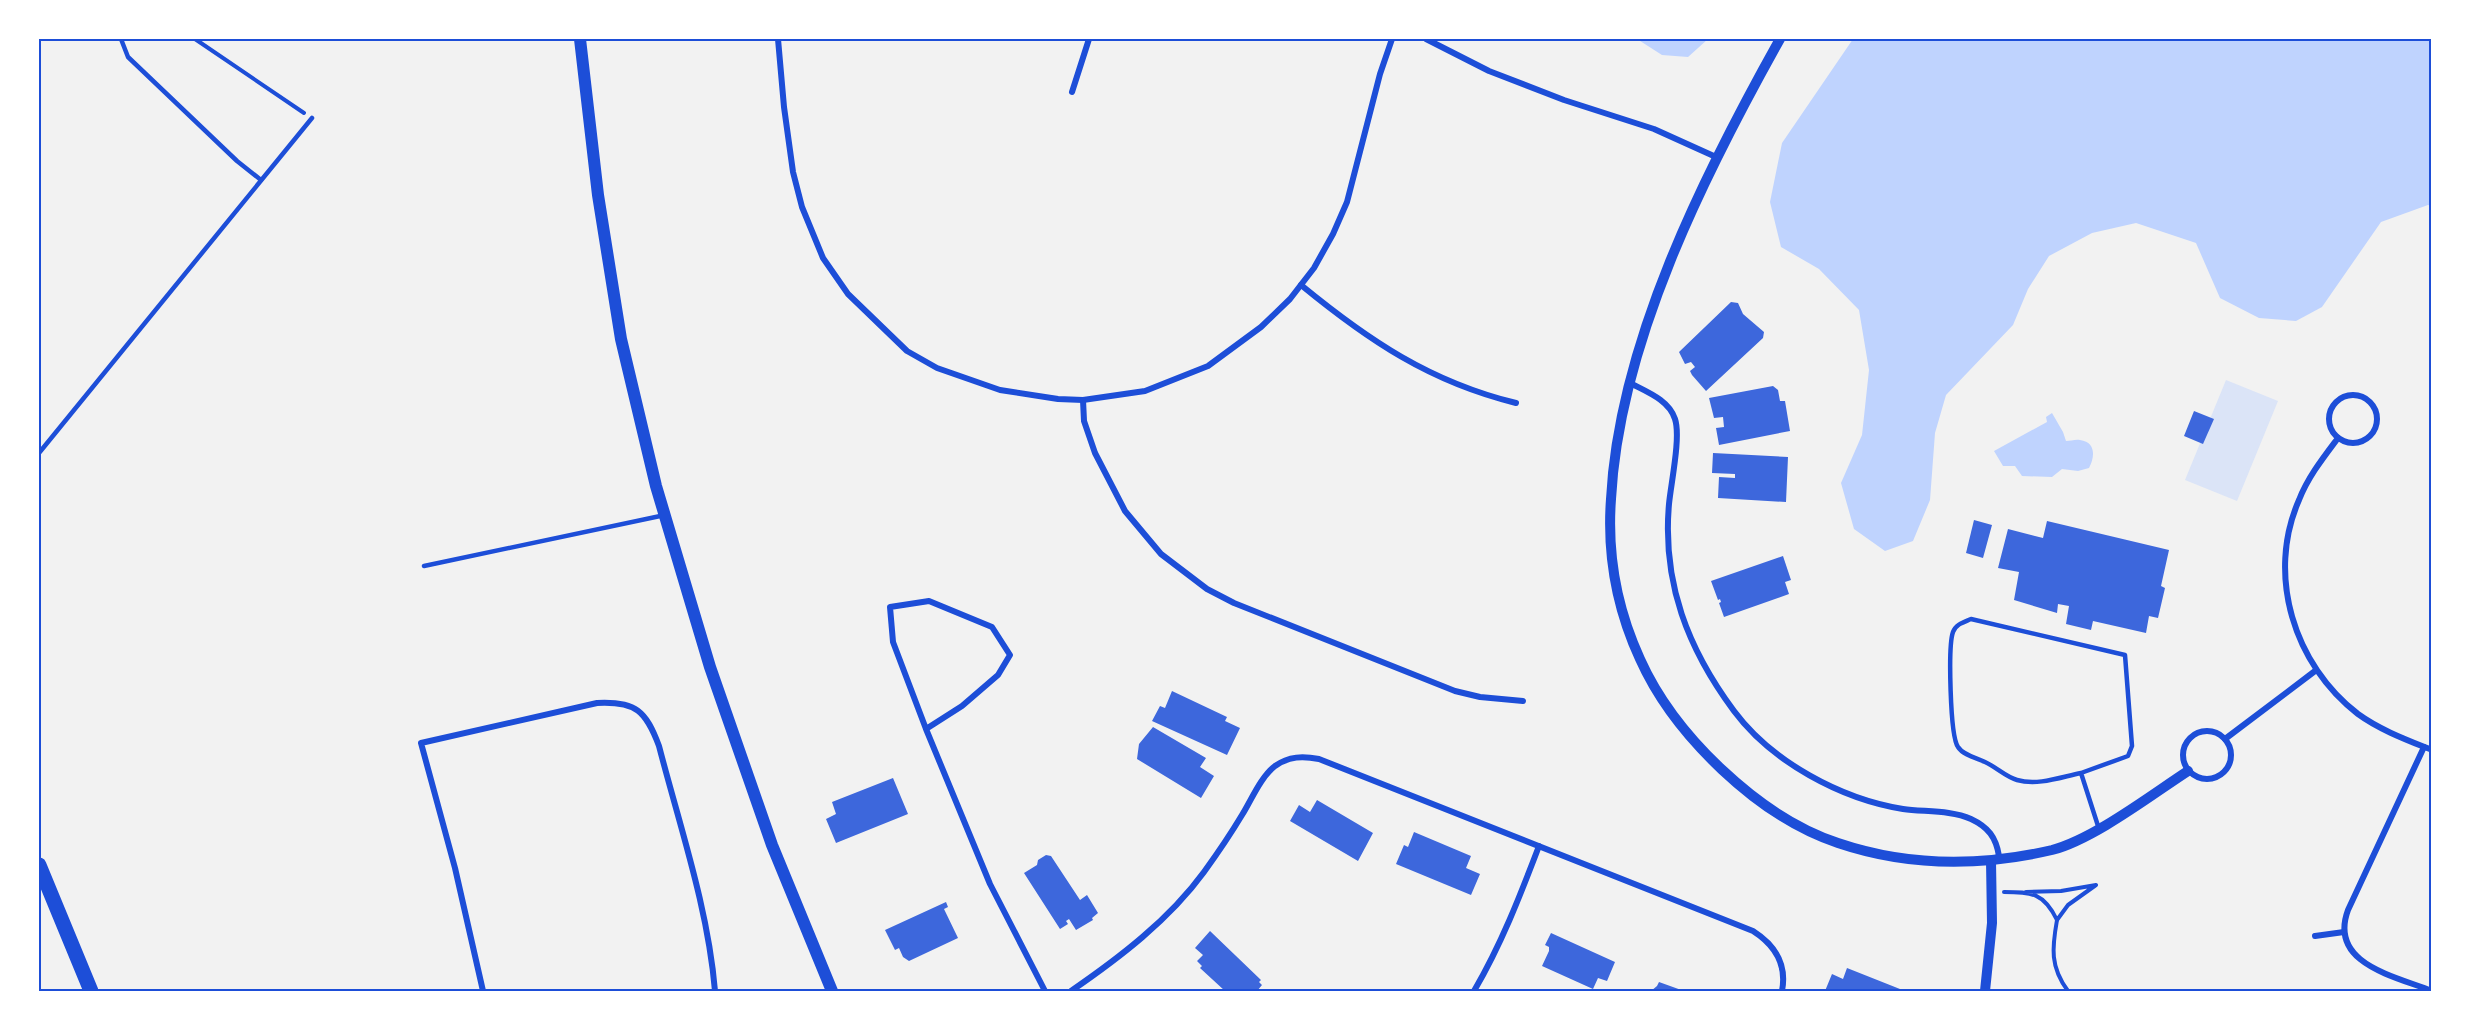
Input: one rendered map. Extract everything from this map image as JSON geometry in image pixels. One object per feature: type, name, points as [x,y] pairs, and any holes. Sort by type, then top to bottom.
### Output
[{"type":"main road","points":[[580,39],[598,195],[621,339],[665,515],[710,667],[772,845],[832,991]]},
{"type":"main road","points":[[39,865],[91,991]]},
{"type":"street","points":[[778,39],[793,172],[802,207],[823,258],[848,294],[907,351],[937,368],[1000,390],[1058,399],[1083,400],[1145,391],[1208,366],[1261,327],[1290,299],[1314,268],[1347,202],[1375,92],[1392,39]]},
{"type":"street","points":[[1072,92],[1089,39]]},
{"type":"street","points":[[1426,39],[1489,71],[1564,100],[1654,129],[1716,157]]},
{"type":"street","points":[[1780,39],[1716,157],[1658,298],[1630,383],[1618,440],[1611,498],[1610,553],[1621,609],[1640,660],[1663,701],[1702,749],[1739,785],[1780,816],[1835,843],[1886,856],[1941,864],[1991,861],[2055,849],[2099,829],[2188,771]]},
{"type":"street","points":[[1301,285],[1356,329],[1418,368],[1485,396],[1516,403]]},
{"type":"street","points":[[1630,383],[1670,407],[1676,419],[1677,432],[1669,507],[1669,556],[1678,604],[1691,642],[1712,680],[1743,723],[1775,751],[1812,776],[1857,797],[1902,809],[1967,817],[1986,827],[1997,842],[1999,856],[1991,861]]},
{"type":"street","points":[[2349,395],[2366,398],[2373,405],[2377,414],[2377,424],[2373,433],[2356,443],[2338,438],[2332,432],[2329,419],[2334,403],[2349,395]]},
{"type":"street","points":[[1083,400],[1084,421],[1095,453],[1125,511],[1161,554],[1207,589],[1234,603],[1438,684],[1480,697],[1522,701]]},
{"type":"street","points":[[2338,438],[2303,489],[2292,518],[2287,544],[2286,577],[2291,612],[2302,645],[2315,670],[2357,713],[2386,730],[2432,750]]},
{"type":"street","points":[[926,729],[962,706],[998,675],[1010,655],[992,627],[929,601],[890,607],[893,642],[926,729],[990,884],[1045,991]]},
{"type":"street","points":[[2225,739],[2315,670]]},
{"type":"street","points":[[483,991],[455,868],[421,742],[597,703],[618,702],[639,709],[651,726],[659,746],[702,908],[713,966],[715,991]]},
{"type":"street","points":[[2206,730],[2215,732],[2225,739],[2230,749],[2231,760],[2223,773],[2214,778],[2204,779],[2188,771],[2182,752],[2190,737],[2206,730]]},
{"type":"street","points":[[2424,747],[2348,910],[2344,932],[2349,948],[2358,959],[2432,991]]},
{"type":"street","points":[[1071,991],[1110,964],[1164,917],[1202,874],[1265,777],[1275,766],[1288,759],[1305,756],[1319,759],[1753,932],[1767,940],[1778,954],[1782,968],[1782,991]]},
{"type":"street","points":[[1474,991],[1488,967],[1514,910],[1539,846]]},
{"type":"street","points":[[1985,991],[1992,923],[1991,861]]},
{"type":"street","points":[[2315,936],[2344,932]]},
{"type":"lane","points":[[121,39],[128,57],[237,161],[261,180]]},
{"type":"lane","points":[[39,453],[312,118]]},
{"type":"lane","points":[[424,566],[665,515]]},
{"type":"lane","points":[[1971,619],[2125,655],[2132,747],[2128,756],[2081,773],[2035,782],[2017,780],[1990,764],[1962,752],[1956,744],[1952,716],[1951,675],[1953,632],[1960,623],[1971,619]]},
{"type":"lane","points":[[2081,773],[2099,829]]},
{"type":"path","points":[[195,39],[312,118]]},
{"type":"path","points":[[1991,892],[2061,891],[2096,885],[2068,905],[2057,920],[2054,964],[2068,991]]},
{"type":"path","points":[[2026,892],[2039,896],[2050,906],[2057,920]]},
{"type":"shaded area","points":[[2226,380],[2278,401],[2237,501],[2185,480]]},
{"type":"water","points":[[1637,39],[1708,39],[1688,57],[1662,55]]},
{"type":"water","points":[[1853,39],[2432,39],[2432,206],[2428,205],[2381,222],[2322,307],[2296,321],[2259,318],[2220,298],[2196,243],[2136,223],[2092,233],[2049,256],[2028,289],[2013,325],[1946,395],[1935,433],[1930,500],[1913,541],[1885,551],[1854,529],[1841,483],[1862,435],[1869,370],[1859,310],[1819,269],[1781,247],[1770,202],[1782,143]]},
{"type":"water","points":[[2052,413],[2066,441],[2080,440],[2089,444],[2093,455],[2089,468],[2078,471],[2062,469],[2052,477],[2022,476],[2015,466],[2003,466],[1994,451],[2047,422],[2046,417]]},
{"type":"building","points":[[1731,302],[1738,303],[1743,314],[1764,332],[1763,338],[1706,391],[1690,371],[1695,367],[1691,362],[1685,364],[1679,352]]},
{"type":"building","points":[[1773,386],[1778,390],[1780,401],[1785,401],[1790,431],[1719,445],[1716,428],[1724,427],[1723,417],[1714,418],[1709,398]]},
{"type":"building","points":[[2194,411],[2214,419],[2203,444],[2184,436]]},
{"type":"building","points":[[1713,453],[1788,457],[1786,502],[1718,498],[1719,477],[1735,478],[1735,474],[1712,473]]},
{"type":"building","points":[[1974,520],[1992,525],[1983,558],[1966,553]]},
{"type":"building","points":[[2047,521],[2169,550],[2161,586],[2165,588],[2158,618],[2149,616],[2146,633],[2093,621],[2091,630],[2066,624],[2069,606],[2058,604],[2057,613],[2014,600],[2019,572],[1998,568],[2008,529],[2043,538]]},
{"type":"building","points":[[1783,556],[1791,580],[1785,582],[1789,594],[1724,617],[1719,603],[1720,599],[1718,600],[1711,581]]},
{"type":"building","points":[[1172,691],[1227,717],[1225,721],[1240,728],[1227,755],[1152,721],[1160,706],[1165,708]]},
{"type":"building","points":[[1153,727],[1206,758],[1200,767],[1214,776],[1201,798],[1137,759],[1139,744]]},
{"type":"building","points":[[893,778],[908,814],[836,843],[826,819],[836,814],[832,802]]},
{"type":"building","points":[[1317,800],[1373,833],[1358,861],[1290,821],[1299,805],[1310,812]]},
{"type":"building","points":[[1414,832],[1471,856],[1466,868],[1480,874],[1471,895],[1396,864],[1404,845],[1408,847]]},
{"type":"building","points":[[1046,855],[1051,856],[1080,900],[1087,895],[1098,913],[1092,918],[1093,920],[1076,930],[1069,919],[1066,921],[1068,924],[1060,929],[1024,873],[1037,865],[1038,860]]},
{"type":"building","points":[[946,902],[948,907],[944,909],[958,938],[909,961],[903,957],[899,948],[895,950],[885,930]]},
{"type":"building","points":[[1210,931],[1261,980],[1259,982],[1262,985],[1257,991],[1225,991],[1200,968],[1202,966],[1197,961],[1203,955],[1195,948]]},
{"type":"building","points":[[1551,933],[1615,962],[1607,981],[1598,978],[1593,989],[1542,966],[1549,951],[1549,947],[1545,945]]},
{"type":"building","points":[[1847,968],[1905,991],[1825,991],[1832,974],[1843,979]]},
{"type":"building","points":[[1659,982],[1684,991],[1651,991]]}]
